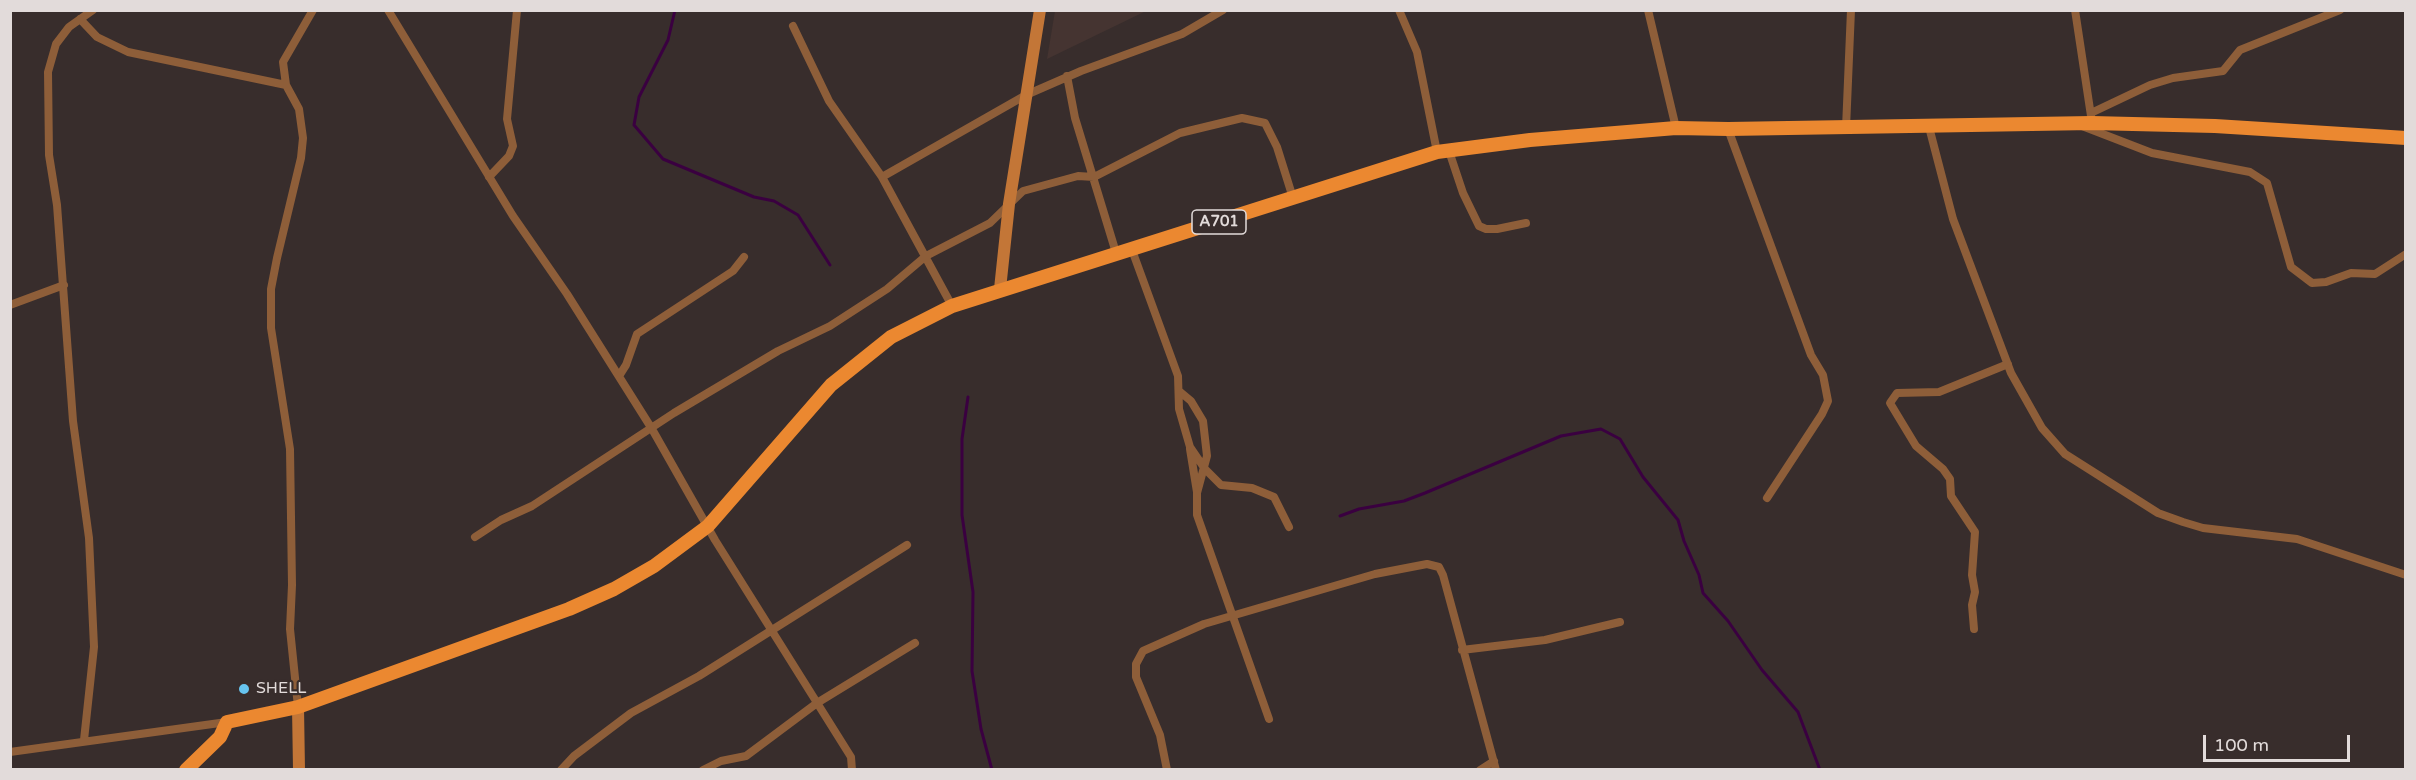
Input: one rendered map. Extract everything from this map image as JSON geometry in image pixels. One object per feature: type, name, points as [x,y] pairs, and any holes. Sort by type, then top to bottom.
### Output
[{"type":"main road","name":"A701","points":[[227,723],[298,707],[569,609],[614,589],[654,566],[708,526],[831,385],[891,337],[952,306],[1000,289],[1117,256],[1443,152],[1530,140],[1676,128],[1929,127],[2075,123],[2091,118],[2406,138]]},
{"type":"main road","points":[[186,770],[220,737],[227,723]]},
{"type":"street","points":[[84,740],[94,636],[89,538],[83,478],[73,421],[57,205],[49,155],[48,72],[56,44],[80,19],[93,10]]},
{"type":"street","points":[[299,770],[298,707],[290,629],[292,585],[290,449],[271,328],[272,289],[301,158],[303,138],[299,109],[286,85],[283,62],[313,10]]},
{"type":"street","points":[[388,10],[489,177],[652,429],[708,526],[851,757],[852,770]]},
{"type":"street","points":[[489,177],[509,156],[513,146],[507,119],[517,10]]},
{"type":"street","points":[[1000,289],[1009,204],[1040,10]]},
{"type":"street","points":[[882,177],[1026,94],[1067,76],[1182,34],[1223,10]]},
{"type":"street","points":[[1399,10],[1417,52],[1443,152],[1479,226],[1497,229],[1527,223]]},
{"type":"street","points":[[1648,10],[1676,128]]},
{"type":"street","points":[[1846,128],[1851,10]]},
{"type":"street","points":[[2075,10],[2091,118],[2150,85],[2173,78],[2223,71],[2240,50],[2340,10]]},
{"type":"street","points":[[80,19],[97,37],[128,52],[286,85]]},
{"type":"street","points":[[793,26],[829,101],[882,177],[952,306]]},
{"type":"street","points":[[1067,76],[1075,118],[1117,256]]},
{"type":"street","points":[[475,537],[501,520],[532,506],[674,413],[785,346],[830,326],[887,289],[926,256],[990,223],[1023,191],[1078,176],[1094,177],[1180,134],[1242,118],[1265,123],[1277,147],[1293,198]]},
{"type":"street","points":[[2075,123],[2152,153],[2250,172],[2267,183],[2291,267],[2312,283],[2326,282],[2351,273],[2375,274],[2406,254]]},
{"type":"street","points":[[1929,127],[1953,219],[2008,364],[2030,410],[2052,441],[2065,454],[2158,513],[2203,528],[2297,539],[2406,576]]},
{"type":"street","points":[[1728,129],[1811,355],[1823,375],[1827,401],[1822,414],[1767,498]]},
{"type":"street","points":[[1132,250],[1175,366],[1179,409],[1190,447],[1197,493],[1197,515],[1269,719]]},
{"type":"street","points":[[619,376],[637,334],[733,271],[744,257]]},
{"type":"street","points":[[10,305],[63,285]]},
{"type":"street","points":[[1974,629],[1972,605],[1975,592],[1972,575],[1975,532],[1951,496],[1950,479],[1943,469],[1916,446],[1890,403],[1891,398],[1897,393],[1939,392],[2008,364]]},
{"type":"street","points":[[1179,391],[1191,401],[1203,421],[1207,444],[1205,469],[1197,493]]},
{"type":"street","points":[[1190,447],[1205,469],[1221,485],[1252,488],[1274,497],[1289,527]]},
{"type":"street","points":[[561,770],[574,756],[631,713],[699,675],[907,545]]},
{"type":"street","points":[[1167,770],[1164,750],[1143,699],[1136,664],[1143,651],[1177,634],[1231,615],[1375,574],[1432,564],[1439,567],[1443,575],[1495,765],[1480,770]]},
{"type":"street","points":[[1462,650],[1545,640],[1620,622]]},
{"type":"street","points":[[703,770],[721,761],[746,756],[817,703],[915,643]]},
{"type":"street","points":[[10,752],[84,740],[227,723]]},
{"type":"shaded area","points":[[1055,10],[1146,11],[1047,59]]},
{"type":"waterway","points":[[675,10],[668,40],[639,97],[634,125],[663,159],[754,197],[774,201],[798,215],[830,265]]},
{"type":"waterway","points":[[968,397],[962,439],[962,515],[973,592],[972,671],[981,729],[992,770]]},
{"type":"waterway","points":[[1340,516],[1359,509],[1404,501],[1561,436],[1601,429],[1620,439],[1643,477],[1678,520],[1684,541],[1699,575],[1703,593],[1728,621],[1762,670],[1798,712],[1820,770]]},
{"type":"place","name":"SHELL","points":[[244,689]]}]
